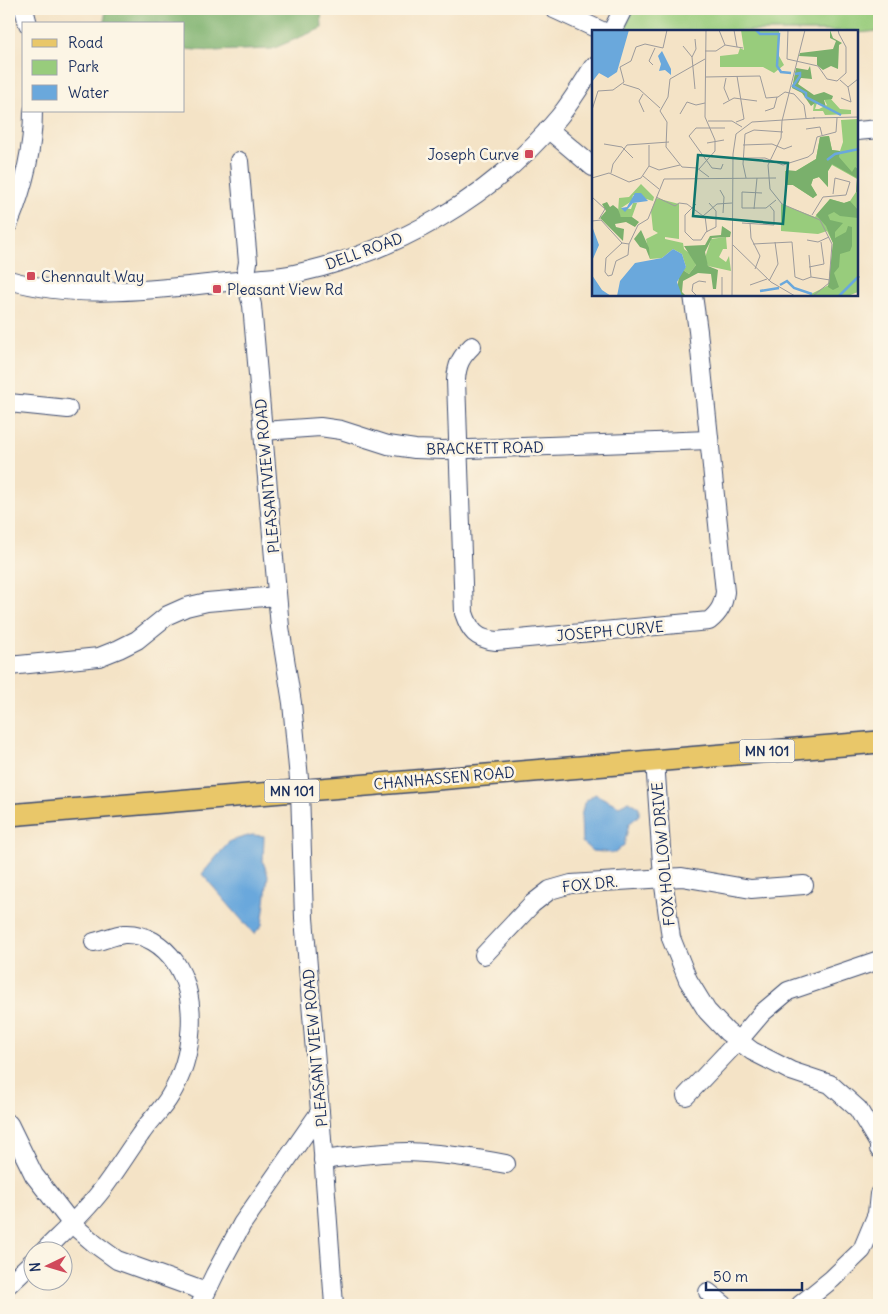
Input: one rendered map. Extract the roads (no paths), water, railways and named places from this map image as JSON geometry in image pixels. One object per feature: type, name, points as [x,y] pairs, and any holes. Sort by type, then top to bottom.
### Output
[{"type":"main road","name":"CHANHASSEN ROAD","points":[[9,814],[879,742]]},
{"type":"street","points":[[24,9],[27,22]]},
{"type":"street","points":[[554,9],[600,30]]},
{"type":"street","points":[[612,30],[623,9]]},
{"type":"street","name":"DELL ROAD","points":[[9,280],[61,290],[106,292],[292,275],[356,257],[398,240],[465,202],[490,184],[548,129],[572,100],[592,69]]},
{"type":"street","points":[[9,223],[16,207],[27,162],[33,112]]},
{"type":"street","points":[[548,129],[592,166]]},
{"type":"street","points":[[858,131],[879,129]]},
{"type":"street","name":"PLEASANTVIEW ROAD","points":[[239,161],[248,262],[246,280],[252,305],[277,596],[283,653],[292,703],[300,790]]},
{"type":"street","name":"JOSEPH CURVE","points":[[472,346],[463,355],[457,367],[456,380],[464,613],[468,625],[474,634],[484,640],[496,641],[710,621],[719,613],[724,604],[725,592],[693,296]]},
{"type":"street","points":[[9,403],[68,409]]},
{"type":"street","name":"BRACKETT ROAD","points":[[263,431],[320,427],[341,430],[388,444],[415,449],[458,450],[709,440]]},
{"type":"street","points":[[9,666],[99,657],[137,640],[168,615],[186,607],[207,602],[277,596]]},
{"type":"street","name":"FOX HOLLOW DRIVE","points":[[654,760],[663,878],[671,938],[688,980],[707,1011],[728,1032],[752,1051],[791,1071],[830,1084],[858,1109],[879,1144],[879,1149]]},
{"type":"street","name":"PLEASANT VIEW ROAD","points":[[300,790],[304,918],[334,1305]]},
{"type":"street","name":"FOX DR.","points":[[484,955],[532,904],[550,890],[571,884],[682,877],[751,889],[804,885]]},
{"type":"street","points":[[53,1242],[101,1192],[142,1132],[170,1096],[183,1068],[189,1043],[190,1023],[185,982],[167,950],[147,938],[124,934],[94,942]]},
{"type":"street","points":[[686,1096],[762,1013],[788,991],[879,960]]},
{"type":"street","points":[[9,1124],[34,1175],[72,1224],[117,1260],[203,1299],[242,1224],[320,1112]]},
{"type":"street","points":[[323,1160],[407,1152],[472,1158],[506,1164]]},
{"type":"street","points":[[800,1305],[832,1279],[862,1250],[877,1214],[879,1194]]},
{"type":"street","points":[[9,1284],[22,1272]]},
{"type":"street","points":[[708,1292],[724,1305]]},
{"type":"water","points":[[595,794],[619,806],[629,801],[639,807],[639,815],[629,824],[624,845],[615,853],[592,851],[582,842],[581,817],[584,803]]},
{"type":"water","points":[[252,835],[264,836],[263,862],[268,875],[262,925],[254,934],[202,874],[230,841]]},
{"type":"place","name":"Joseph Curve","points":[[529,154]]},
{"type":"place","name":"Chennault Way","points":[[31,276]]},
{"type":"place","name":"Pleasant View Rd","points":[[217,289]]}]
